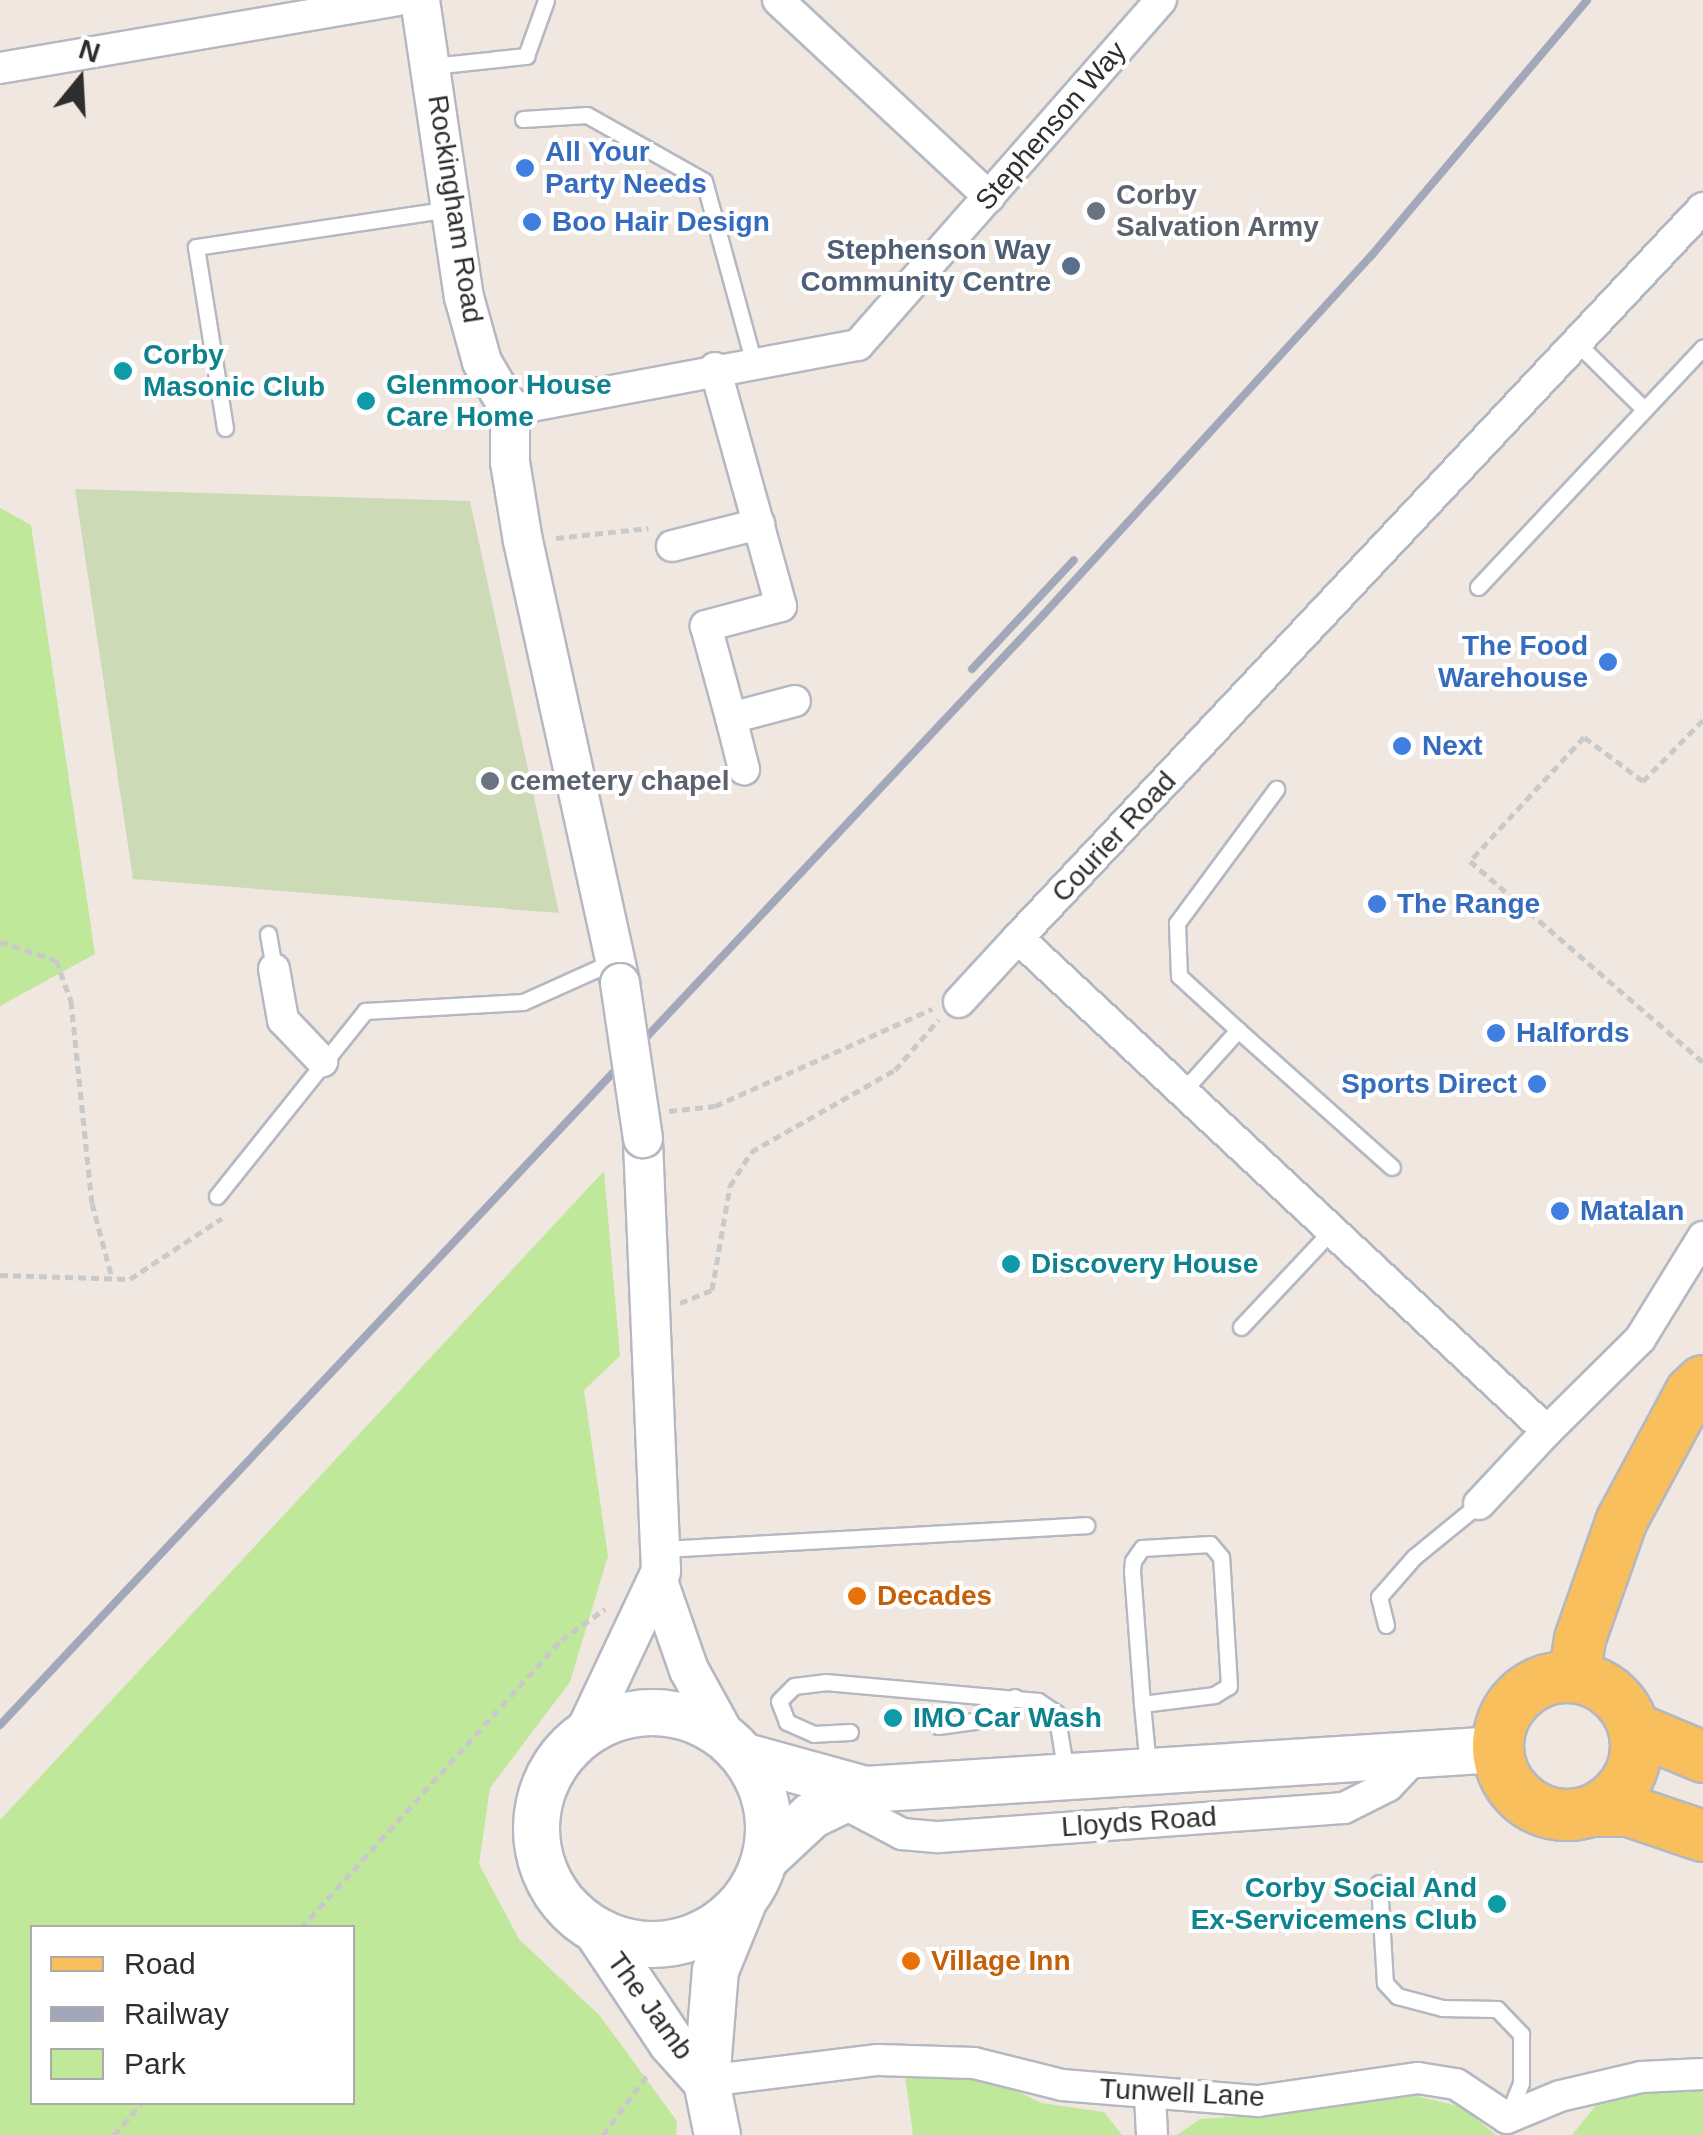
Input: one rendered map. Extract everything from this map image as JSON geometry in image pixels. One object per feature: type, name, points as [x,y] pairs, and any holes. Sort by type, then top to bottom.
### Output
[{"type":"main road","points":[[1574,1678],[1580,1639],[1622,1520],[1680,1428],[1703,1381]]},
{"type":"main road","points":[[1592,1811],[1623,1786],[1634,1758],[1634,1728],[1612,1693],[1574,1678],[1529,1688],[1511,1704],[1497,1749],[1507,1780],[1528,1804],[1570,1815],[1629,1811],[1703,1836]]},
{"type":"main road","points":[[632,1712],[681,1714],[735,1746],[762,1787],[769,1822],[765,1858],[743,1902],[712,1928],[674,1943],[634,1943],[596,1930],[565,1906],[544,1872],[535,1834],[540,1795],[557,1759],[586,1732],[632,1712]]},
{"type":"main road","points":[[1634,1728],[1703,1757]]},
{"type":"main road","name":"Lloyds Road","points":[[735,1746],[854,1796]]},
{"type":"main road","name":"Lloyds Road","points":[[765,1858],[811,1815],[854,1796],[1148,1770],[1423,1750],[1497,1749]]},
{"type":"main road","name":"The Jamb","points":[[717,2135],[706,2081],[714,1970],[743,1902]]},
{"type":"main road","name":"The Jamb","points":[[596,1930],[671,2042],[706,2081]]},
{"type":"street","points":[[0,68],[397,0]]},
{"type":"street","name":"Rockingham Road","points":[[420,0],[450,209],[482,362],[510,410]]},
{"type":"street","points":[[778,0],[989,197]]},
{"type":"street","name":"Stephenson Way","points":[[510,410],[715,368],[755,368],[858,345],[1161,0]]},
{"type":"street","name":"Courier Road","points":[[959,1002],[1703,208]]},
{"type":"street","points":[[715,368],[781,606],[706,626],[744,769]]},
{"type":"street","points":[[510,410],[510,462],[523,540],[618,972],[642,1129],[661,1568],[688,1670],[735,1746]]},
{"type":"street","points":[[672,546],[759,524]]},
{"type":"street","points":[[731,718],[795,701]]},
{"type":"street","points":[[1018,938],[1548,1431]]},
{"type":"street","points":[[274,969],[282,1020],[322,1061]]},
{"type":"street","points":[[1479,1504],[1640,1339],[1703,1238]]},
{"type":"street","points":[[586,1732],[661,1568]]},
{"type":"street","name":"Lloyds Road","points":[[854,1796],[902,1834],[939,1836],[1344,1808],[1388,1786],[1423,1750]]},
{"type":"street","name":"Tunwell Lane","points":[[706,2081],[878,2060],[974,2063],[1062,2084],[1150,2096],[1258,2101],[1418,2078],[1456,2084],[1514,2126]]},
{"type":"street","points":[[1514,2126],[1608,2084],[1703,2074]]},
{"type":"street","points":[[1150,2096],[1152,2135]]},
{"type":"lane","points":[[432,66],[526,56],[546,0]]},
{"type":"lane","points":[[523,119],[587,115],[704,182],[755,368]]},
{"type":"lane","points":[[225,428],[196,247],[450,209]]},
{"type":"lane","points":[[1577,344],[1643,408]]},
{"type":"lane","points":[[1478,587],[1703,347]]},
{"type":"lane","points":[[1276,789],[1177,923],[1179,976],[1392,1167]]},
{"type":"lane","points":[[268,934],[274,969]]},
{"type":"lane","points":[[217,1196],[250,1163],[322,1061],[365,1011],[523,1002],[618,972]]},
{"type":"lane","points":[[1184,1090],[1238,1030]]},
{"type":"lane","points":[[1242,1328],[1332,1230]]},
{"type":"lane","points":[[1386,1624],[1379,1598],[1414,1557],[1479,1504]]},
{"type":"lane","points":[[661,1568],[1086,1526]]},
{"type":"lane","points":[[1142,1704],[1214,1695],[1230,1686],[1221,1557],[1202,1540],[1142,1548],[1133,1561],[1142,1704],[1148,1770]]},
{"type":"lane","points":[[850,1732],[814,1734],[787,1722],[779,1701],[794,1686],[824,1682],[1016,1697],[1056,1714],[1067,1777]]},
{"type":"lane","points":[[938,1726],[982,1720],[1016,1697]]},
{"type":"lane","points":[[1379,1883],[1384,1984],[1396,1996],[1442,2008],[1496,2008],[1522,2034],[1521,2083],[1514,2126]]},
{"type":"path","points":[[523,540],[646,526],[672,546]]},
{"type":"path","points":[[1703,720],[1643,781],[1584,737],[1470,860],[1703,1062]]},
{"type":"path","points":[[0,942],[56,960],[71,1001],[92,1202],[112,1278]]},
{"type":"path","points":[[642,1129],[714,1106],[941,1006],[938,1020],[895,1070],[751,1152],[730,1186],[712,1290],[651,1312]]},
{"type":"path","points":[[0,1275],[130,1279],[232,1211],[217,1196]]},
{"type":"path","points":[[304,1925],[560,1640],[661,1568]]},
{"type":"path","points":[[604,2135],[671,2042]]},
{"type":"path","points":[[114,2135],[141,2105]]},
{"type":"green space","points":[[75,489],[470,501],[559,913],[133,879]]},
{"type":"green space","points":[[0,508],[31,525],[95,954],[0,1006]]},
{"type":"green space","points":[[604,1171],[620,1356],[584,1390],[608,1556],[570,1682],[490,1788],[479,1864],[519,1939],[600,2016],[677,2121],[676,2135],[0,2135],[0,1820]]},
{"type":"green space","points":[[904,2068],[972,2070],[1042,2103],[1104,2112],[1122,2135],[913,2135]]},
{"type":"green space","points":[[1703,2088],[1703,2135],[1572,2135],[1597,2104],[1634,2092]]},
{"type":"green space","points":[[1400,2092],[1462,2107],[1496,2135],[1177,2135],[1200,2119],[1300,2112]]},
{"type":"railway","points":[[0,1725],[1044,614],[1371,256],[1587,0]]},
{"type":"railway","points":[[972,669],[1074,560]]},
{"type":"place","name":"All Your Party Needs","points":[[525,168]]},
{"type":"place","name":"Corby Salvation Army","points":[[1096,211]]},
{"type":"place","name":"Boo Hair Design","points":[[532,222]]},
{"type":"place","name":"Stephenson Way Community Centre","points":[[1071,266]]},
{"type":"place","name":"Corby Masonic Club","points":[[123,371]]},
{"type":"place","name":"Glenmoor House Care Home","points":[[366,401]]},
{"type":"place","name":"The Food Warehouse","points":[[1608,662]]},
{"type":"place","name":"Next","points":[[1402,746]]},
{"type":"place","name":"cemetery chapel","points":[[490,781]]},
{"type":"place","name":"The Range","points":[[1377,904]]},
{"type":"place","name":"Halfords","points":[[1496,1033]]},
{"type":"place","name":"Sports Direct","points":[[1537,1084]]},
{"type":"place","name":"Matalan","points":[[1560,1211]]},
{"type":"place","name":"Discovery House","points":[[1011,1264]]},
{"type":"place","name":"Decades","points":[[857,1596]]},
{"type":"place","name":"IMO Car Wash","points":[[893,1718]]},
{"type":"place","name":"Corby Social And Ex-Servicemens Club","points":[[1497,1904]]},
{"type":"place","name":"Village Inn","points":[[911,1961]]}]
